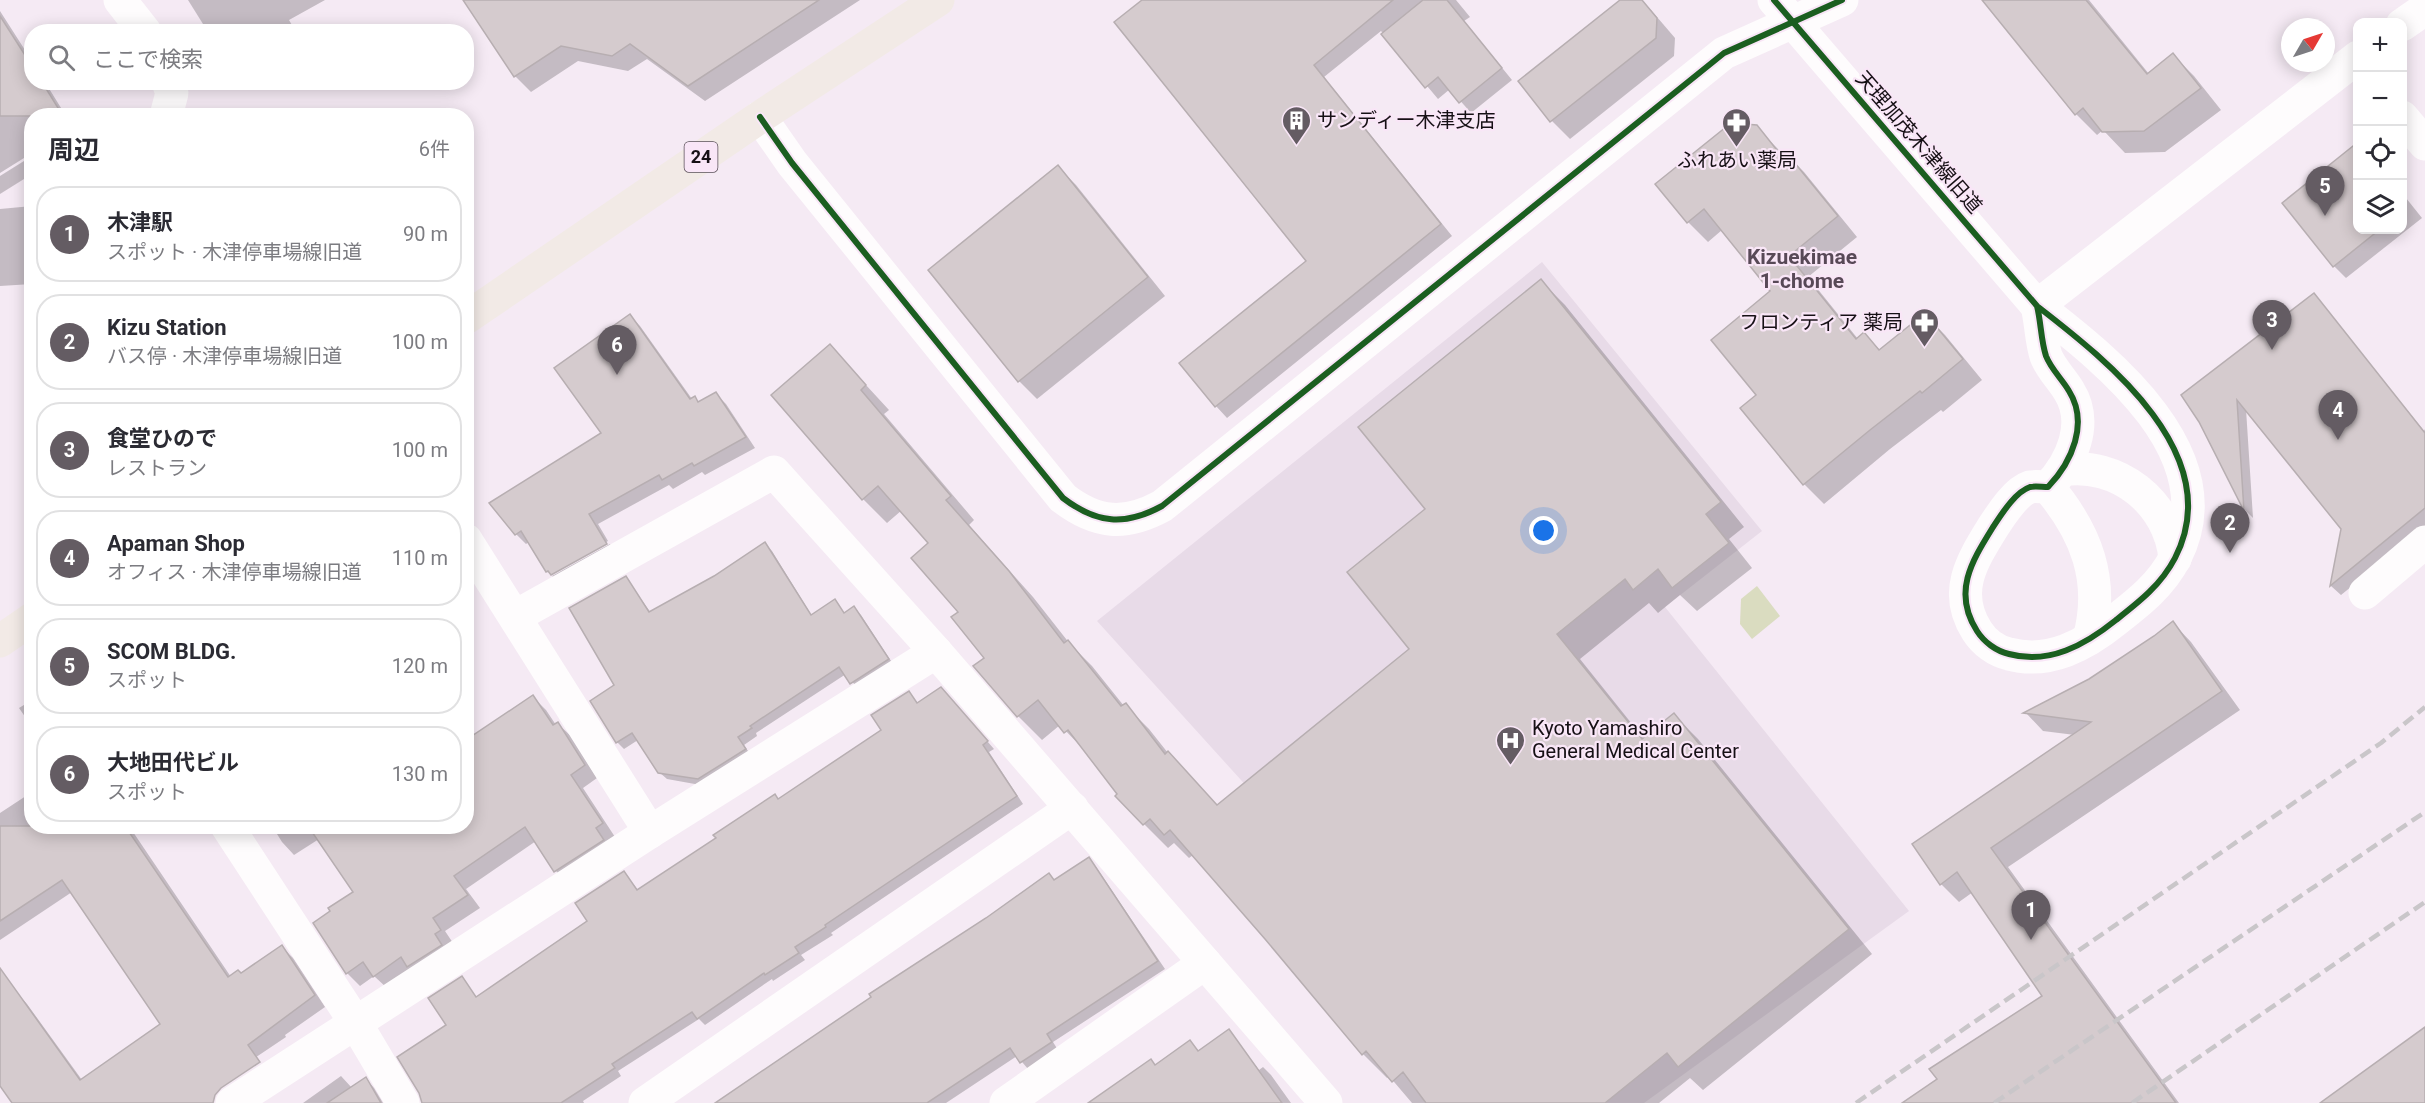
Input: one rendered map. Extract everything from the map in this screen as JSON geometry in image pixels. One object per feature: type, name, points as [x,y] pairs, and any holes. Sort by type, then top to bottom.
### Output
[{"type":"highway","name":"24","points":[[474,313],[760,117],[938,0]]},
{"type":"highway","points":[[0,641],[24,624]]},
{"type":"street","points":[[120,0],[138,24]]},
{"type":"street","points":[[760,117],[792,163],[1063,498],[1094,516],[1111,520],[1129,519],[1147,514],[1162,506],[1724,53],[1784,11],[1842,0]]},
{"type":"street","points":[[2407,22],[2425,9]]},
{"type":"street","name":"天理加茂木津線旧道","points":[[1784,11],[2037,306],[2122,377],[2170,440],[2187,492],[2185,525],[2175,559]]},
{"type":"street","points":[[2055,478],[2072,454],[2077,435],[2078,416],[2071,394],[2047,358],[2037,306],[2353,63]]},
{"type":"street","points":[[168,108],[171,90]]},
{"type":"street","points":[[2407,122],[2425,144]]},
{"type":"street","points":[[2080,467],[2098,470],[2119,479],[2142,494],[2166,522],[2172,539],[2175,559],[2148,595],[2089,639],[2057,655],[2035,659],[2017,656],[1991,645],[1980,635],[1965,608],[1964,592],[1968,572],[1978,552],[2014,499],[2029,488],[2055,478],[2080,467]]},
{"type":"street","points":[[516,616],[774,471],[936,652],[1326,1103]]},
{"type":"street","points":[[2055,478],[2067,509],[2078,526],[2088,555],[2095,609],[2089,639]]},
{"type":"street","points":[[2365,594],[2425,542]]},
{"type":"street","points":[[474,552],[650,832]]},
{"type":"street","points":[[232,1103],[650,832],[936,652]]},
{"type":"street","points":[[645,1103],[1072,808]]},
{"type":"street","points":[[232,834],[355,1022],[404,1103]]},
{"type":"street","points":[[1006,1103],[1205,963]]},
{"type":"shaded area","name":"Kyoto Yamashiro General Medical Center","points":[[1542,262],[1762,531],[1665,607],[1909,911],[1644,1103],[1522,1103],[1394,949],[1097,621]]},
{"type":"green space","points":[[1757,586],[1780,616],[1752,639],[1740,624],[1741,599]]},
{"type":"building","points":[[463,0],[819,0],[688,86],[630,44],[612,56],[561,46],[514,77]]},
{"type":"building","name":"サンディー木津支店","points":[[1142,0],[1393,0],[1314,65],[1441,224],[1215,407],[1179,363],[1306,261],[1114,22]]},
{"type":"building","points":[[1423,0],[1447,0],[1502,68],[1459,103],[1438,77],[1425,88],[1381,34]]},
{"type":"building","points":[[1620,0],[1642,0],[1657,18],[1656,38],[1550,122],[1518,81]]},
{"type":"building","points":[[1982,0],[2086,0],[2147,74],[2173,53],[2201,88],[2144,131],[2102,132],[2083,108],[2075,115]]},
{"type":"building","points":[[0,16],[24,54],[24,90],[47,90],[58,108],[24,108],[24,116],[0,116]]},
{"type":"building","points":[[1731,123],[1757,125],[1780,154],[1785,151],[1838,216],[1789,256],[1856,339],[1864,332],[1879,350],[1925,313],[1963,359],[1803,485],[1740,408],[1756,395],[1711,340],[1770,291],[1704,209],[1687,223],[1655,184]]},
{"type":"building","points":[[2353,146],[2353,234],[2374,234],[2333,267],[2282,203]]},
{"type":"building","points":[[1058,165],[1148,277],[1018,382],[928,270]]},
{"type":"building","name":"Kyoto Yamashiro General Medical Center","points":[[1541,279],[1721,502],[1706,514],[1729,543],[1672,588],[1658,569],[1633,590],[1625,579],[1557,634],[1642,739],[1674,713],[1849,929],[1678,1067],[1667,1053],[1605,1103],[1426,1103],[1403,1072],[1392,1082],[1366,1051],[1362,1055],[1170,830],[1164,835],[1150,819],[1143,825],[1115,796],[1117,794],[1068,730],[1064,733],[1038,700],[1017,717],[973,666],[984,658],[951,617],[958,612],[911,558],[928,543],[878,486],[862,500],[771,395],[830,344],[866,385],[861,390],[951,496],[946,500],[1009,571],[1064,643],[1068,640],[1121,706],[1126,703],[1165,754],[1168,751],[1217,805],[1409,649],[1347,572],[1425,509],[1358,427]]},
{"type":"building","points":[[2314,293],[2425,433],[2425,508],[2330,586],[2341,529],[2237,400],[2244,511],[2199,422],[2181,395]]},
{"type":"building","points":[[630,314],[690,399],[695,396],[698,402],[716,392],[746,437],[694,466],[692,463],[662,480],[659,475],[589,514],[607,544],[551,575],[548,571],[546,572],[521,531],[515,535],[489,503],[601,433],[554,368]]},
{"type":"building","points":[[765,542],[811,615],[835,599],[844,613],[854,606],[889,659],[850,684],[839,667],[750,726],[752,728],[738,737],[746,749],[698,779],[658,773],[632,733],[616,743],[590,701],[614,685],[569,608],[626,576],[649,612],[714,576]]},
{"type":"building","points":[[2173,621],[2222,691],[1991,848],[2176,1103],[1902,1103],[1937,1079],[1929,1069],[2042,996],[1957,872],[1940,885],[1912,844],[2091,722],[2023,713],[2089,679]]},
{"type":"building","points":[[941,687],[988,741],[983,745],[1017,796],[825,925],[826,927],[795,947],[799,953],[765,975],[764,973],[697,1019],[692,1012],[612,1064],[615,1068],[561,1103],[422,1103],[419,1093],[397,1057],[446,1025],[428,998],[462,976],[476,997],[587,921],[575,903],[624,871],[637,890],[716,838],[713,835],[775,794],[778,799],[881,730],[871,715],[909,691],[917,703]]},
{"type":"building","points":[[533,695],[553,725],[558,722],[585,765],[571,775],[603,823],[596,828],[604,840],[554,872],[525,827],[454,876],[468,895],[433,918],[441,930],[435,934],[442,945],[407,967],[401,957],[373,977],[363,962],[346,974],[313,923],[330,911],[328,908],[353,892],[313,834],[474,834],[474,735]]},
{"type":"building","points":[[0,826],[24,826],[24,834],[130,834],[228,977],[238,970],[241,973],[282,945],[315,995],[248,1045],[260,1062],[221,1088],[215,1095],[213,1103],[12,1103],[0,1086],[0,968],[80,1080],[160,1024],[62,880],[0,921]]},
{"type":"building","points":[[1089,857],[1158,961],[1047,1034],[1052,1042],[1020,1063],[1010,1048],[927,1103],[715,1103],[871,997],[869,994],[986,918],[1049,873],[1054,880]]},
{"type":"building","points":[[2425,1027],[2425,1103],[2320,1103]]},
{"type":"building","points":[[1229,1029],[1282,1103],[1088,1103],[1151,1059],[1155,1065],[1190,1040],[1198,1051]]},
{"type":"building","points":[[366,1077],[381,1103],[327,1103]]},
{"type":"railway","points":[[1856,1103],[2381,743],[2425,707]]},
{"type":"railway","points":[[1994,1103],[2425,812]]},
{"type":"railway","points":[[2132,1103],[2425,902]]},
{"type":"cycle path","points":[[1774,0],[2037,306],[2096,354],[2126,383],[2152,414],[2173,448],[2186,483],[2187,520],[2175,558],[2163,577],[2141,600],[2079,645],[2052,655],[2024,657],[2000,651],[1983,639],[1970,617],[1966,603],[1966,590],[1968,577],[1978,552],[2004,510],[2024,490],[2032,487],[2048,487],[2064,466],[2075,442],[2078,416],[2075,403],[2046,356],[2037,306]]},
{"type":"cycle path","points":[[760,117],[792,163],[1063,498],[1088,513],[1111,519],[1123,519],[1136,517],[1162,506],[1724,53],[1842,0]]},
{"type":"place","name":"サンディー木津支店","points":[[1296,146]]},
{"type":"place","name":"ふれあい薬局","points":[[1737,148]]},
{"type":"place","name":"SCOM BLDG.","points":[[2325,216]]},
{"type":"place","name":"フロンティア 薬局","points":[[1924,348]]},
{"type":"place","name":"食堂ひので","points":[[2272,350]]},
{"type":"place","name":"大地田代ビル","points":[[617,375]]},
{"type":"place","name":"Apaman Shop","points":[[2338,440]]},
{"type":"place","name":"Kizu Station","points":[[2230,553]]},
{"type":"place","name":"Kyoto Yamashiro General Medical Center","points":[[1511,766]]},
{"type":"place","name":"木津駅","points":[[2031,940]]},
{"type":"district","name":"Kizuekimae 1-chome","points":[[1802,269]]}]
